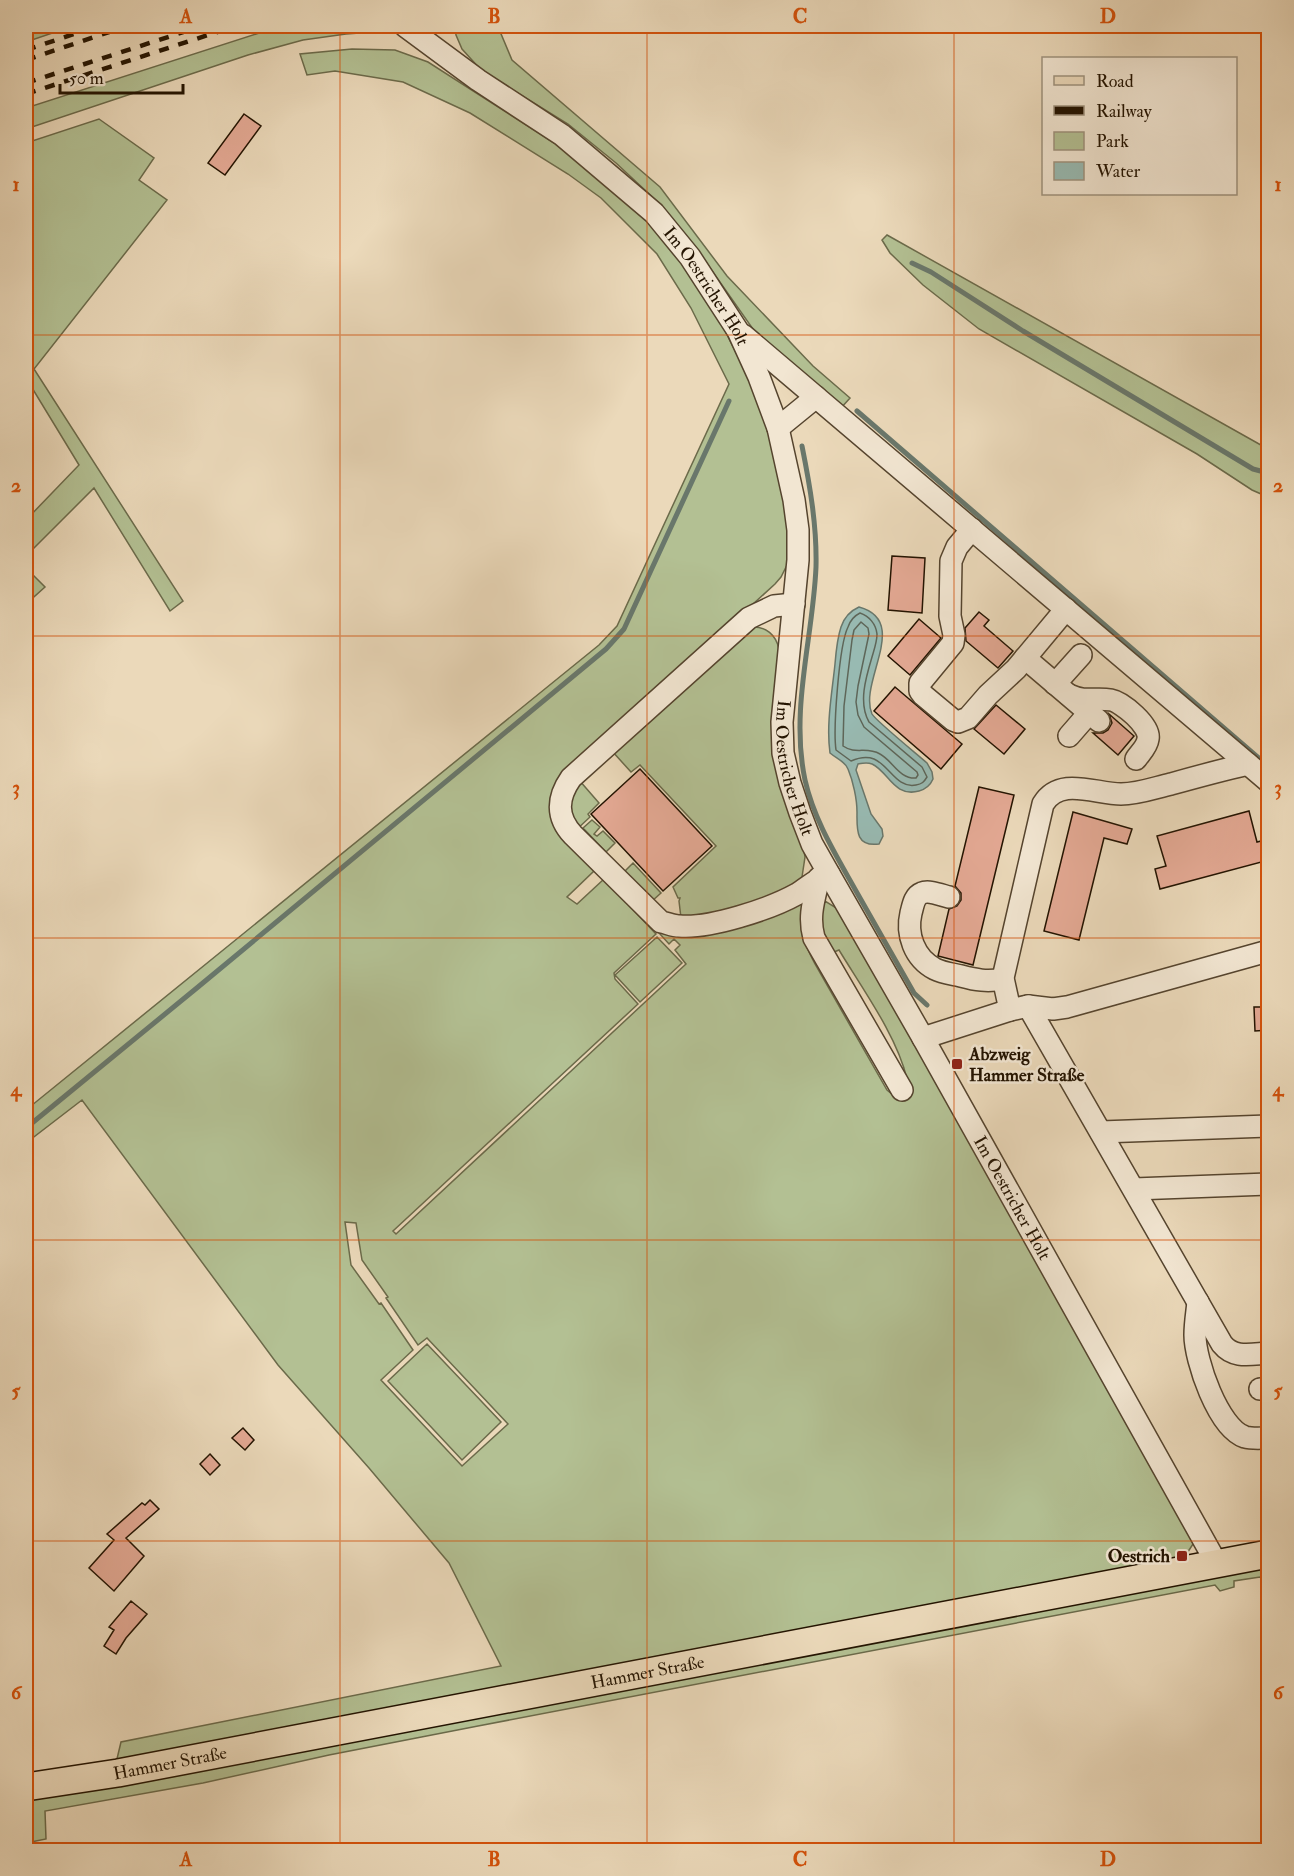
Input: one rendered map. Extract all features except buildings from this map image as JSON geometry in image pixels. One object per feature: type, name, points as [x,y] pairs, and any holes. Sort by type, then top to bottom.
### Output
[{"type":"main road","name":"Hammer Straße","points":[[26,1786],[118,1773],[1269,1554]]},
{"type":"street","name":"Im Oestricher Holt","points":[[405,26],[478,80],[562,135],[654,213],[690,257],[738,331],[759,377],[778,428],[793,490],[798,530],[798,560],[782,722],[783,753],[790,783],[824,876],[923,1038],[1217,1564]]},
{"type":"street","points":[[738,331],[1269,781]]},
{"type":"street","points":[[778,428],[816,397]]},
{"type":"street","points":[[972,529],[957,547],[951,561],[950,616],[954,635],[953,643],[920,683],[920,691],[923,695],[953,720],[964,720],[1025,658],[1066,609]]},
{"type":"street","points":[[794,604],[774,606],[749,618],[669,689],[571,778],[564,788],[560,815],[573,835],[661,922],[679,926],[696,926],[734,918],[796,894],[824,876]]},
{"type":"street","points":[[1062,689],[1081,655]]},
{"type":"street","points":[[1025,658],[1094,717],[1069,736]]},
{"type":"street","points":[[1062,689],[1084,700],[1113,700],[1121,704],[1144,725],[1148,732],[1148,739],[1136,759]]},
{"type":"street","points":[[1248,764],[1133,793],[1117,794],[1066,788],[1047,797],[1043,804],[1003,979],[1019,1008],[1101,1132],[1227,1350],[1234,1353],[1269,1353]]},
{"type":"street","points":[[824,876],[811,911],[814,938],[902,1090]]},
{"type":"street","points":[[949,897],[926,892],[915,899],[909,922],[909,933],[917,952],[932,968],[940,971],[980,981],[1003,979]]},
{"type":"street","points":[[923,1038],[1019,1008],[1053,1009],[1269,951]]},
{"type":"street","points":[[1101,1132],[1269,1126]]},
{"type":"street","points":[[1134,1189],[1269,1184]]},
{"type":"street","points":[[1198,1302],[1195,1335],[1199,1361],[1216,1403],[1231,1427],[1243,1436],[1269,1438]]},
{"type":"green space","points":[[26,26],[73,26],[26,42]]},
{"type":"green space","points":[[281,26],[389,27],[386,31],[303,40],[248,55],[26,129],[26,108]]},
{"type":"green space","points":[[455,26],[499,26],[512,60],[660,187],[727,276],[813,366],[850,398],[841,408],[755,332],[696,248],[662,206],[616,163],[568,124],[481,70],[462,49]]},
{"type":"green space","points":[[352,49],[395,50],[428,62],[554,143],[593,171],[648,219],[677,255],[721,323],[753,386],[780,473],[789,537],[788,563],[775,584],[568,773],[557,790],[595,870],[567,897],[577,904],[604,879],[656,934],[614,973],[615,979],[638,1004],[393,1231],[396,1234],[686,964],[675,950],[680,945],[674,939],[669,944],[659,933],[662,931],[803,899],[801,926],[807,947],[887,1090],[893,1095],[907,1079],[902,1063],[887,1029],[868,996],[839,950],[834,952],[824,933],[820,915],[825,901],[838,909],[842,915],[1195,1541],[1182,1561],[507,1685],[116,1763],[121,1742],[501,1666],[449,1563],[278,1365],[82,1100],[26,1143],[26,1110],[599,645],[617,626],[729,384],[691,308],[657,254],[601,198],[568,174],[470,113],[403,82],[335,71],[307,75],[300,54]],"holes":[[[345,1222],[356,1223],[362,1260],[418,1345],[427,1338],[508,1424],[462,1466],[381,1380],[413,1350],[381,1303],[379,1304],[351,1265]]]},
{"type":"green space","points":[[99,119],[154,158],[139,180],[167,200],[34,369],[183,601],[170,611],[94,488],[26,556],[26,520],[79,465],[26,378],[26,143]]},
{"type":"green space","points":[[887,235],[1268,449],[1268,497],[1252,490],[1197,454],[979,329],[923,285],[890,253],[882,240]]},
{"type":"green space","points":[[26,568],[45,587],[26,604]]},
{"type":"green space","points":[[751,627],[770,632],[779,649],[781,787],[793,825],[803,845],[805,857],[802,877],[796,884],[745,908],[681,918],[680,898],[673,887],[716,846],[640,765],[631,772],[612,751]]},
{"type":"green space","points":[[579,780],[599,803],[588,814],[590,817],[575,831],[565,812]]},
{"type":"green space","points":[[592,820],[600,827],[594,834],[597,836],[603,831],[615,843],[606,852],[583,828]]},
{"type":"green space","points":[[633,863],[661,893],[651,902],[624,872]]},
{"type":"green space","points":[[657,937],[682,963],[640,1002],[615,975]]},
{"type":"green space","points":[[427,1344],[501,1422],[462,1460],[388,1381]]},
{"type":"green space","points":[[1261,1568],[1268,1573],[1268,1593],[1260,1577],[1234,1581],[1234,1587],[1220,1591],[1215,1585],[329,1755],[203,1783],[45,1811],[46,1839],[26,1843],[26,1799]]},
{"type":"water","points":[[859,607],[874,614],[881,625],[880,654],[871,686],[872,714],[927,763],[933,779],[926,788],[921,790],[903,791],[892,783],[878,767],[867,763],[858,764],[856,770],[871,814],[882,829],[883,836],[879,844],[865,843],[859,836],[852,779],[845,764],[830,753],[829,742],[830,709],[839,636],[846,618]]},
{"type":"waterway","points":[[912,263],[931,272],[1023,331],[1253,469],[1268,473]]},
{"type":"waterway","points":[[26,1128],[606,649],[624,629],[729,401]]},
{"type":"waterway","points":[[857,411],[1268,766]]},
{"type":"waterway","points":[[802,446],[812,506],[816,552],[814,594],[801,700],[801,753],[805,780],[814,809],[833,851],[914,993],[927,1005]]},
{"type":"railway","points":[[26,50],[98,26]]},
{"type":"railway","points":[[26,60],[127,26]]},
{"type":"railway","points":[[26,83],[202,26]]},
{"type":"railway","points":[[26,94],[236,26]]},
{"type":"place","name":"Abzweig Hammer Straße","points":[[957,1064]]},
{"type":"place","name":"Oestrich","points":[[1182,1556]]}]
